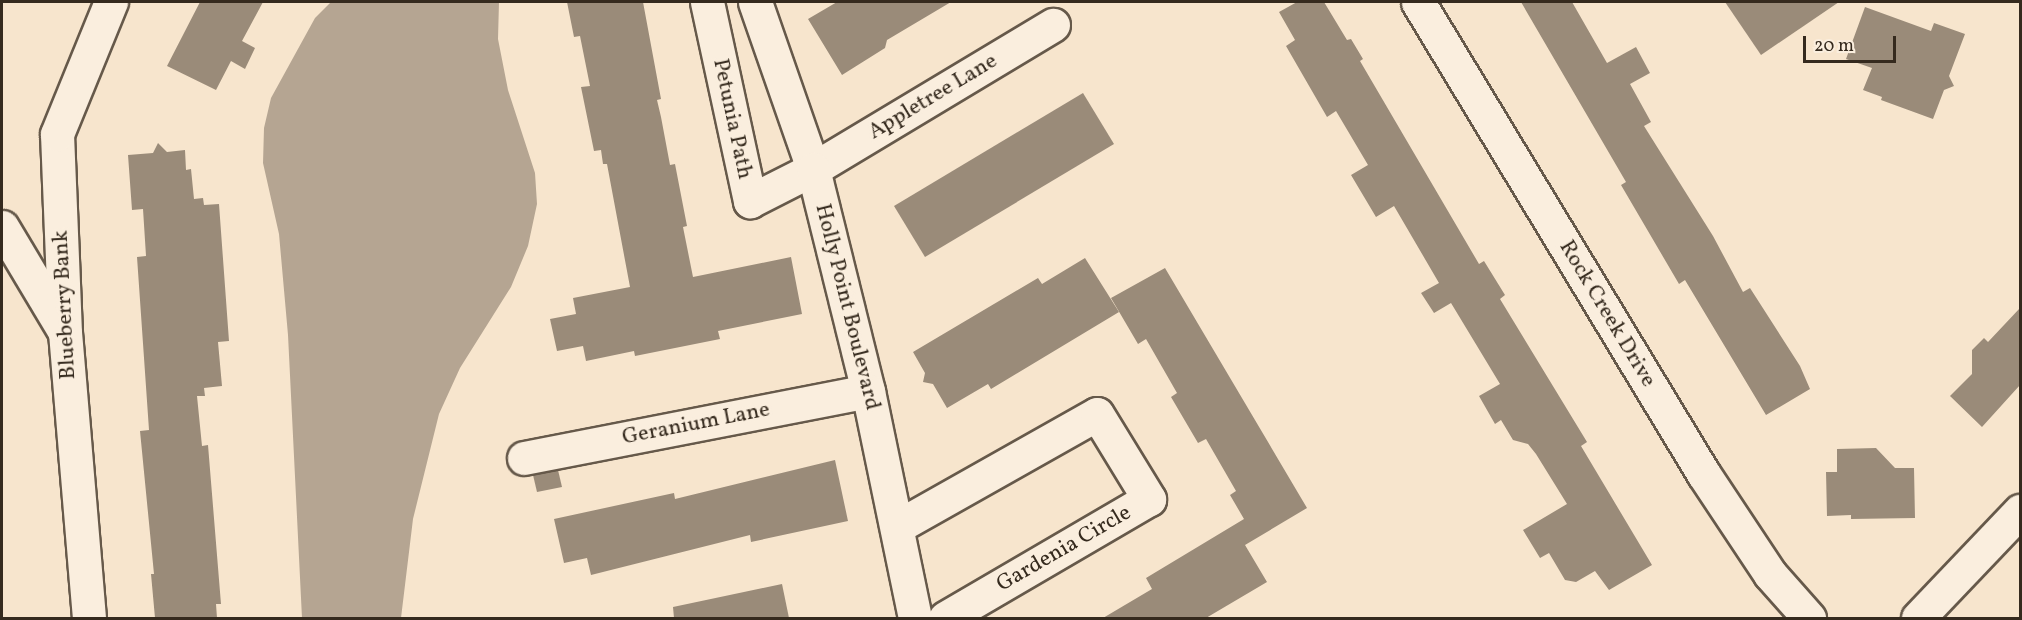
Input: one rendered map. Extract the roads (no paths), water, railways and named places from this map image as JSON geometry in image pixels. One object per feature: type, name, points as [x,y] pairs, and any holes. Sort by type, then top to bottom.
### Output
[{"type":"street","name":"Blueberry Bank","points":[[90,618],[65,333],[57,134],[111,2]]},
{"type":"street","name":"Petunia Path","points":[[708,2],[750,201],[813,169]]},
{"type":"street","name":"Holly Point Boulevard","points":[[754,2],[813,169],[868,391],[898,526],[915,618]]},
{"type":"street","name":"Rock Creek Drive","points":[[1418,2],[1703,473],[1770,574],[1809,618]]},
{"type":"street","name":"Appletree Lane","points":[[813,169],[1053,25]]},
{"type":"street","points":[[2,227],[65,333]]},
{"type":"street","name":"Geranium Lane","points":[[524,458],[868,391]]},
{"type":"street","name":"Gardenia Circle","points":[[898,526],[1097,414],[1149,499],[945,618]]},
{"type":"street","points":[[1918,618],[2020,511]]}]
